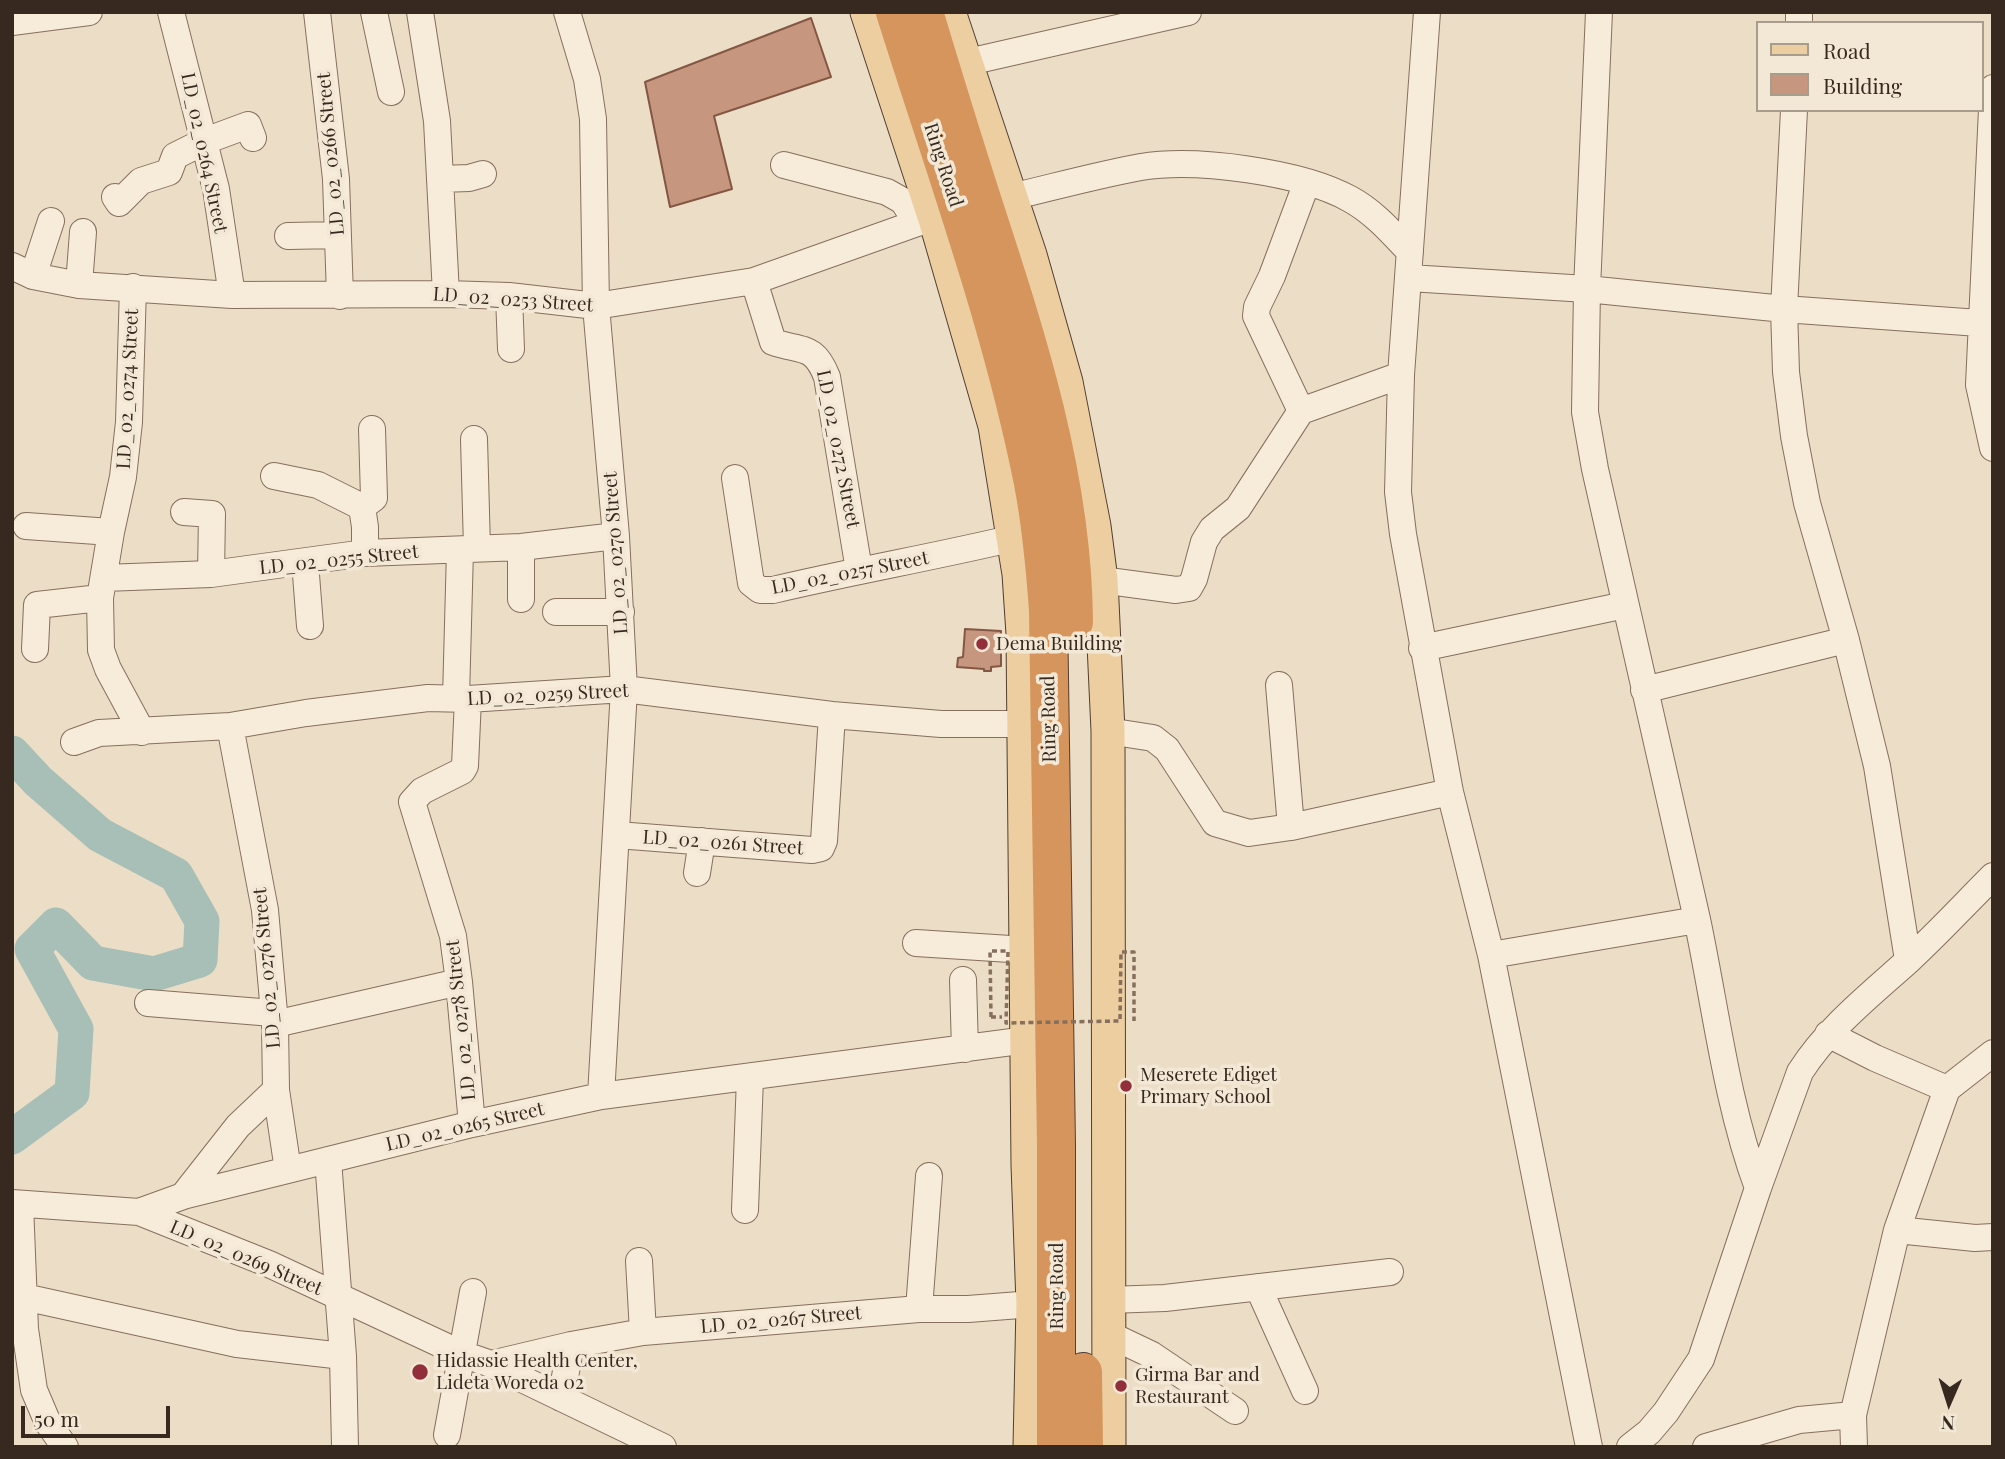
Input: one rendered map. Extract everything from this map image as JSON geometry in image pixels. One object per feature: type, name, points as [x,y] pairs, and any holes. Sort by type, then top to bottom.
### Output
[{"type":"highway","name":"Ring Road","points":[[895,12],[1000,351],[1033,483],[1044,564],[1048,610],[1056,1145],[1056,1447]]},
{"type":"highway","name":"Ring Road","points":[[924,12],[1016,304],[1051,430],[1064,500],[1072,566],[1084,1447]]},
{"type":"main road","points":[[867,12],[926,221],[995,426],[1014,538],[1023,634],[1032,1304],[1030,1447]]},
{"type":"main road","points":[[949,12],[1011,197],[1066,382],[1094,526],[1101,580],[1108,731],[1109,1447]]},
{"type":"street","points":[[12,22],[89,12]]},
{"type":"street","name":"LD_02_0264 Street","points":[[172,12],[216,189],[232,295]]},
{"type":"street","name":"LD_02_0266 Street","points":[[317,12],[328,91],[340,296]]},
{"type":"street","points":[[374,12],[391,92]]},
{"type":"street","points":[[420,12],[438,121],[446,294]]},
{"type":"street","name":"LD_02_0270 Street","points":[[567,12],[587,79],[593,120],[596,306],[616,536],[624,688],[601,1096]]},
{"type":"street","points":[[964,63],[1188,12]]},
{"type":"street","points":[[1427,12],[1401,375],[1398,492],[1402,534],[1450,792],[1492,955],[1589,1447]]},
{"type":"street","points":[[1600,12],[1587,289],[1585,412],[1643,690],[1697,920],[1742,1145],[1758,1188]]},
{"type":"street","points":[[1993,88],[1988,324],[1979,385],[1993,448]]},
{"type":"street","points":[[1794,112],[1784,309],[1786,372],[1794,436],[1807,503],[1846,640],[1877,766],[1908,960]]},
{"type":"street","points":[[115,197],[119,203],[141,181],[169,172],[175,156],[205,141],[248,125],[253,138]]},
{"type":"street","points":[[1011,197],[1143,167],[1183,163],[1244,168],[1307,182],[1349,198],[1382,222],[1410,265],[1587,289],[1784,309],[1988,324]]},
{"type":"street","points":[[784,165],[887,192],[903,201],[926,221]]},
{"type":"street","points":[[441,179],[483,174]]},
{"type":"street","points":[[1301,411],[1256,316],[1257,307],[1272,276],[1307,182]]},
{"type":"street","name":"LD_02_0253 Street","points":[[51,221],[23,271],[79,285],[232,295],[509,296],[596,306],[754,281],[926,221]]},
{"type":"street","points":[[79,285],[83,232]]},
{"type":"street","points":[[288,236],[338,235]]},
{"type":"street","name":"LD_02_0272 Street","points":[[754,281],[773,342],[814,353],[827,377],[859,570]]},
{"type":"street","name":"LD_02_0274 Street","points":[[133,287],[129,422],[124,477],[102,588],[101,650],[107,669],[142,732]]},
{"type":"street","points":[[509,296],[511,349]]},
{"type":"street","points":[[1101,580],[1176,590],[1189,588],[1204,542],[1212,529],[1238,508],[1301,411],[1401,375]]},
{"type":"street","points":[[362,507],[374,498],[372,429]]},
{"type":"street","name":"LD_02_0278 Street","points":[[472,1124],[453,936],[412,802],[416,795],[462,771],[465,766],[462,699],[474,439]]},
{"type":"street","points":[[274,476],[318,485],[362,507]]},
{"type":"street","name":"LD_02_0257 Street","points":[[735,478],[751,583],[760,590],[773,590],[1014,538]]},
{"type":"street","points":[[362,507],[365,553]]},
{"type":"street","points":[[184,512],[212,514],[211,574]]},
{"type":"street","points":[[26,526],[111,532]]},
{"type":"street","name":"LD_02_0255 Street","points":[[102,588],[365,553],[520,547],[616,536]]},
{"type":"street","points":[[520,547],[521,599]]},
{"type":"street","points":[[305,562],[310,626]]},
{"type":"street","points":[[35,649],[37,605],[102,588]]},
{"type":"street","points":[[1422,648],[1625,605]]},
{"type":"street","points":[[556,612],[621,612]]},
{"type":"street","points":[[1643,690],[1846,640]]},
{"type":"street","points":[[1279,685],[1291,827]]},
{"type":"street","name":"LD_02_0259 Street","points":[[74,742],[99,733],[230,726],[306,713],[428,698],[462,699],[624,688],[832,715],[941,724],[1024,724]]},
{"type":"street","name":"LD_02_0261 Street","points":[[617,835],[812,850],[821,848],[824,841],[832,715]]},
{"type":"street","name":"LD_02_0276 Street","points":[[230,726],[265,910],[274,1018],[276,1090],[288,1170]]},
{"type":"street","points":[[1108,731],[1153,738],[1167,749],[1215,822],[1249,833],[1291,827],[1450,792]]},
{"type":"street","points":[[697,873],[702,841]]},
{"type":"street","points":[[1630,1447],[1650,1432],[1701,1359],[1800,1072],[1828,1034],[1993,876]]},
{"type":"street","points":[[1492,955],[1697,920]]},
{"type":"street","points":[[916,943],[1026,950]]},
{"type":"street","points":[[963,980],[965,1049]]},
{"type":"street","points":[[148,1003],[274,1018],[459,982]]},
{"type":"street","points":[[1828,1034],[1947,1089]]},
{"type":"street","name":"LD_02_0265 Street","points":[[139,1212],[183,1196],[472,1124],[601,1096],[1027,1040]]},
{"type":"street","points":[[1854,1447],[1853,1415],[1897,1230],[1947,1089],[1993,1053]]},
{"type":"street","points":[[745,1210],[750,1078]]},
{"type":"street","points":[[183,1196],[238,1126],[276,1090]]},
{"type":"street","points":[[328,1160],[343,1356],[345,1447]]},
{"type":"street","points":[[919,1309],[929,1176]]},
{"type":"street","points":[[16,1203],[25,1329],[34,1390],[48,1423],[65,1447]]},
{"type":"street","name":"LD_02_0269 Street","points":[[16,1203],[139,1212],[269,1264],[461,1354],[491,1364],[663,1447]]},
{"type":"street","points":[[1897,1230],[1975,1238],[1993,1237]]},
{"type":"street","points":[[639,1261],[643,1332]]},
{"type":"street","points":[[1109,1300],[1165,1298],[1390,1272]]},
{"type":"street","points":[[1258,1287],[1305,1391]]},
{"type":"street","points":[[447,1435],[473,1292]]},
{"type":"street","points":[[24,1297],[237,1344],[343,1356]]},
{"type":"street","name":"LD_02_0267 Street","points":[[491,1364],[571,1345],[643,1332],[919,1309],[1032,1304]]},
{"type":"street","points":[[1110,1335],[1152,1355],[1235,1411]]},
{"type":"street","points":[[561,1398],[571,1345]]},
{"type":"street","points":[[1706,1447],[1799,1420],[1853,1415]]},
{"type":"path","points":[[990,1017],[990,951],[1008,951],[1006,1023],[1120,1021],[1121,952],[1134,952],[1134,1021]]},
{"type":"building","points":[[811,18],[831,77],[714,116],[732,189],[670,207],[645,82]]},
{"type":"building","name":"Dema Building","points":[[965,629],[1001,631],[1001,666],[991,667],[991,671],[957,667],[958,658],[963,657]]},
{"type":"waterway","points":[[12,753],[38,781],[100,835],[176,875],[202,921],[200,960],[154,974],[93,963],[56,925],[32,949],[76,1029],[72,1093],[12,1137]]},
{"type":"place","name":"Dema Building","points":[[982,644]]},
{"type":"place","name":"Meserete Ediget Primary School","points":[[1126,1086]]},
{"type":"place","name":"Hidassie Health Center, Lideta Woreda 02","points":[[420,1372]]},
{"type":"place","name":"Girma Bar and Restaurant","points":[[1121,1386]]}]
